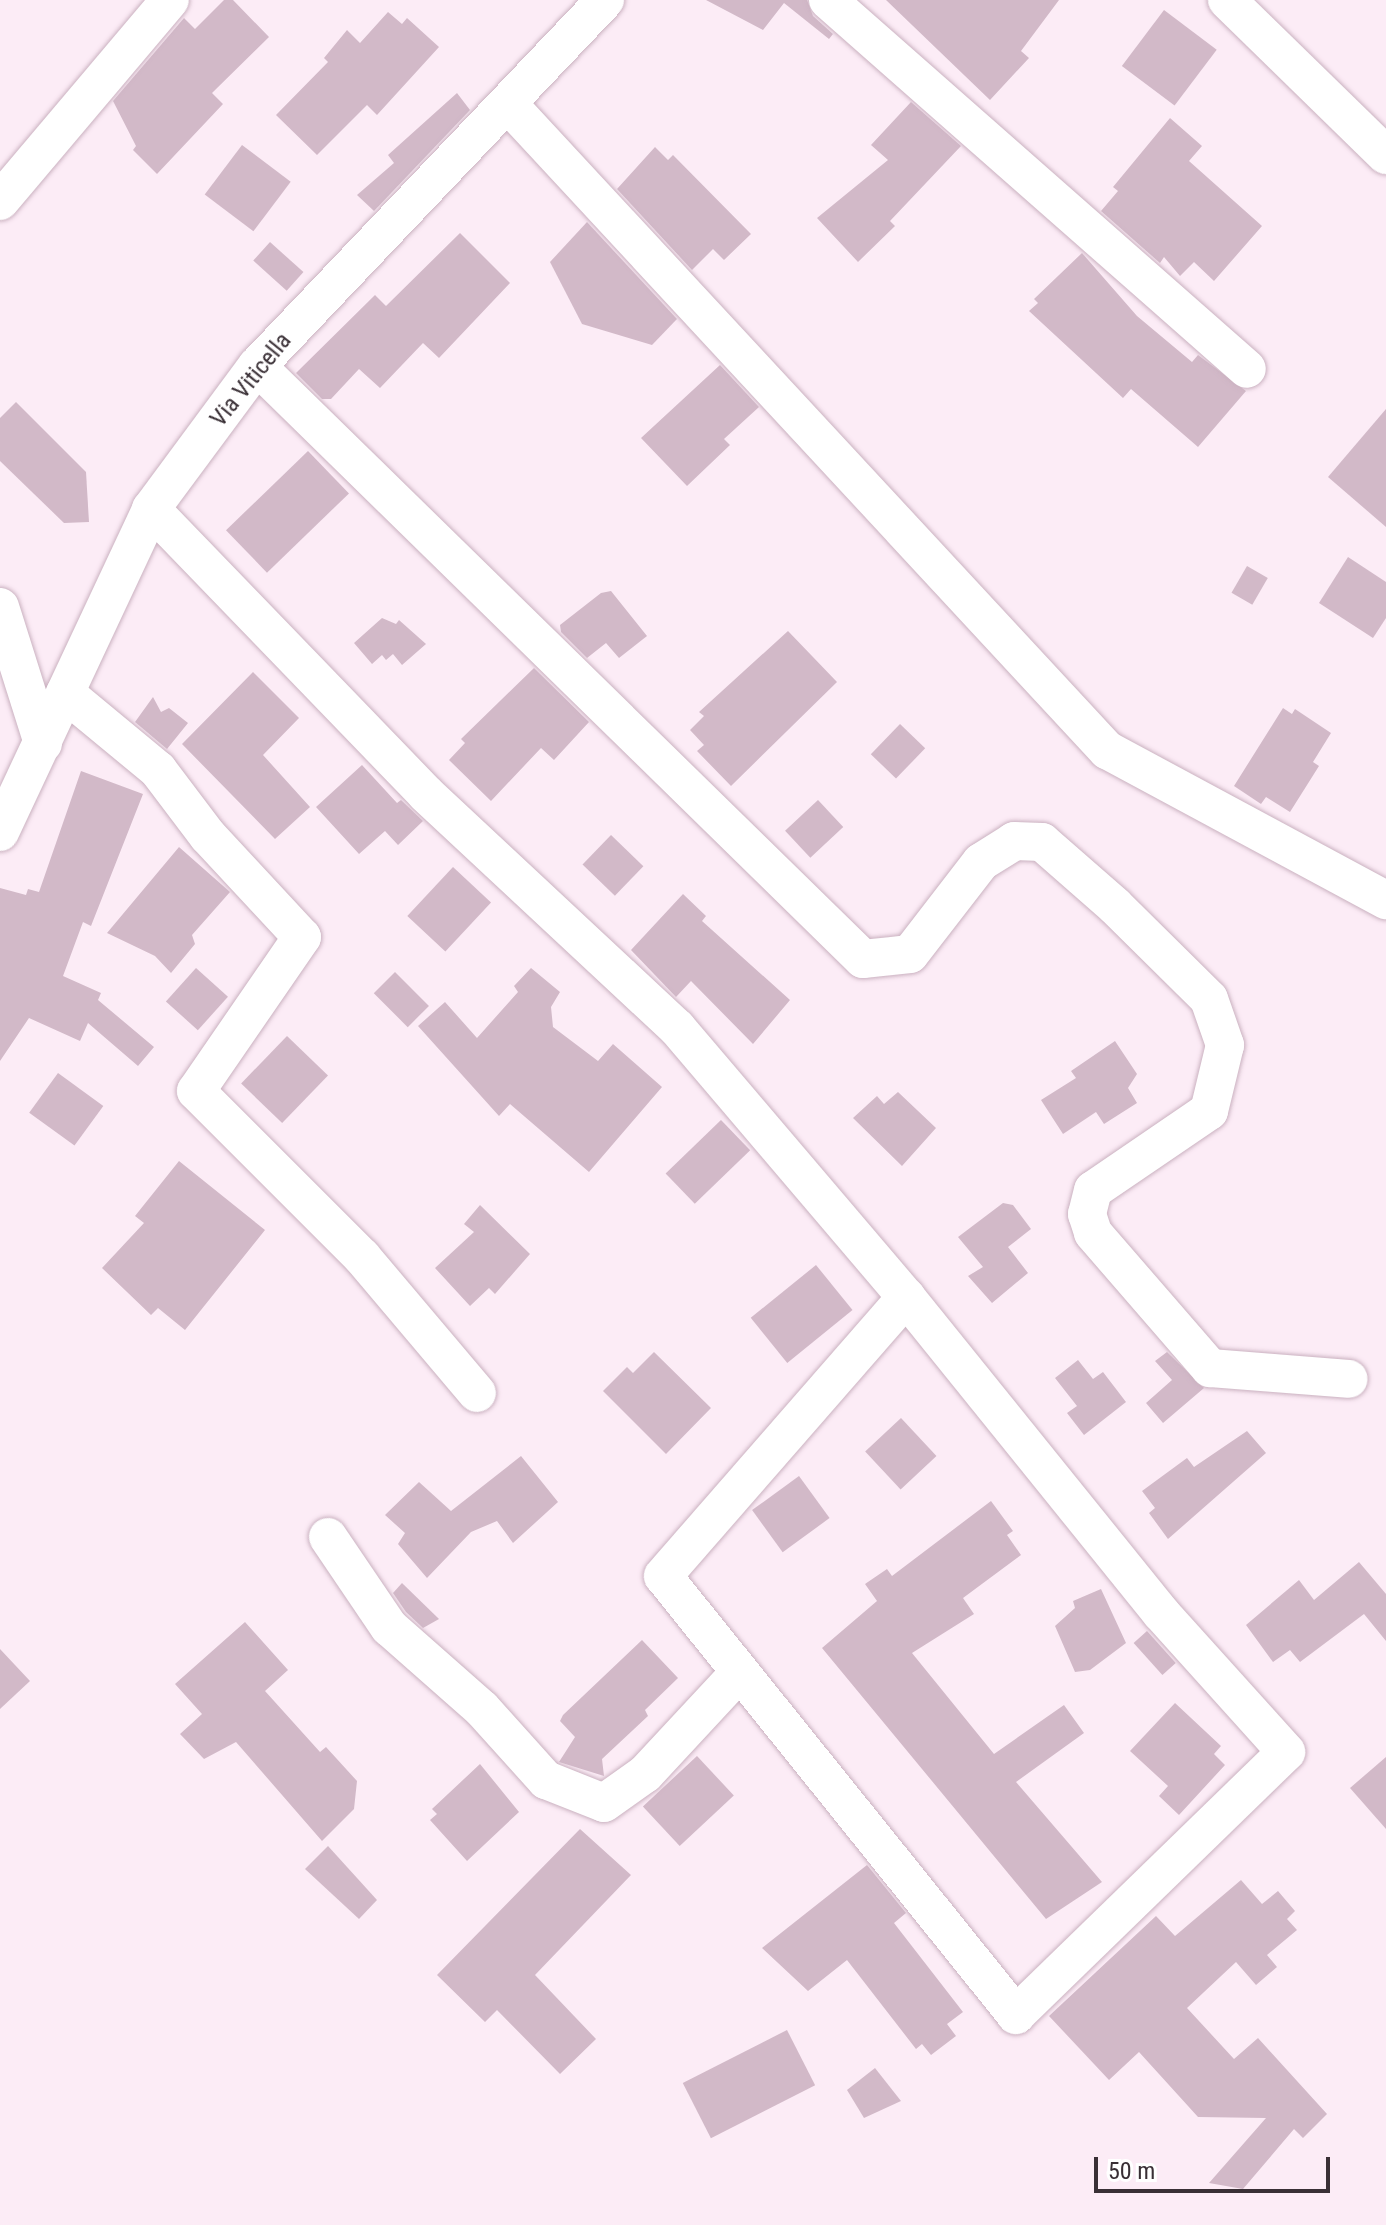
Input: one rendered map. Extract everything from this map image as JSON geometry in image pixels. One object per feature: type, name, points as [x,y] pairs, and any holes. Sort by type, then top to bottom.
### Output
[{"type":"street","points":[[0,201],[170,0]]},
{"type":"street","name":"Via Viticella","points":[[0,832],[151,509],[257,366],[509,105],[605,0]]},
{"type":"street","points":[[828,0],[1247,369]]},
{"type":"street","points":[[1227,0],[1386,155]]},
{"type":"street","points":[[509,105],[1107,750],[1386,900]]},
{"type":"street","points":[[257,366],[863,959],[910,954],[981,862],[1014,841],[1042,842],[1115,906],[1209,999],[1225,1045],[1209,1111],[1093,1190],[1087,1214],[1093,1233],[1210,1368],[1349,1379]]},
{"type":"street","points":[[151,509],[426,794],[677,1028],[906,1297],[1161,1613],[1286,1752],[1016,2015],[738,1674],[663,1576],[906,1297]]},
{"type":"street","points":[[0,607],[43,743]]},
{"type":"street","points":[[65,693],[158,770],[208,836],[302,937],[196,1091],[362,1257],[477,1393]]},
{"type":"street","points":[[328,1537],[389,1627],[482,1709],[546,1780],[604,1803],[645,1774],[738,1674]]},
{"type":"building","points":[[224,0],[233,0],[269,37],[212,93],[223,104],[157,174],[133,150],[136,146],[113,101],[184,18],[195,29]]},
{"type":"building","points":[[706,0],[807,0],[813,16],[833,34],[829,39],[784,3],[763,30]]},
{"type":"building","points":[[886,0],[1059,0],[1021,51],[1029,58],[990,100]]},
{"type":"building","points":[[1164,10],[1217,50],[1175,106],[1122,66]]},
{"type":"building","points":[[388,12],[402,24],[407,18],[439,47],[377,115],[367,105],[317,155],[276,115],[328,62],[324,58],[347,30],[360,43]]},
{"type":"building","points":[[457,93],[470,110],[374,211],[357,195],[394,163],[388,155]]},
{"type":"building","points":[[911,102],[961,146],[890,221],[895,226],[858,262],[817,218],[888,160],[871,145]]},
{"type":"building","points":[[1170,118],[1202,146],[1189,161],[1262,226],[1214,281],[1194,262],[1180,276],[1164,257],[1160,263],[1101,211],[1118,191],[1113,187]]},
{"type":"building","points":[[242,145],[291,182],[253,231],[205,195]]},
{"type":"building","points":[[655,147],[668,160],[673,155],[751,234],[724,260],[713,249],[692,270],[617,189]]},
{"type":"building","points":[[587,222],[677,319],[652,345],[582,324],[550,262]]},
{"type":"building","points":[[460,233],[510,283],[439,358],[423,343],[380,388],[359,369],[331,399],[322,399],[296,373],[375,295],[386,306]]},
{"type":"building","points":[[270,242],[303,272],[287,291],[253,261]]},
{"type":"building","points":[[1082,253],[1137,316],[1192,362],[1198,355],[1246,391],[1198,447],[1131,389],[1123,398],[1029,311],[1038,303],[1034,299]]},
{"type":"building","points":[[720,365],[759,407],[724,439],[730,445],[687,486],[641,438]]},
{"type":"building","points":[[16,402],[86,472],[89,522],[64,523],[0,461],[0,418]]},
{"type":"building","points":[[1386,409],[1386,527],[1328,477]]},
{"type":"building","points":[[308,451],[349,493],[267,573],[226,530]]},
{"type":"building","points":[[1348,557],[1386,582],[1386,618],[1373,638],[1319,603]]},
{"type":"building","points":[[1247,566],[1268,578],[1252,605],[1232,593]]},
{"type":"building","points":[[611,591],[647,636],[619,658],[606,643],[587,658],[561,632],[560,625],[601,593]]},
{"type":"building","points":[[382,618],[396,624],[399,620],[426,644],[402,665],[393,654],[386,660],[382,655],[372,664],[354,643]]},
{"type":"building","points":[[788,631],[837,682],[731,786],[697,751],[704,745],[690,730],[704,716],[699,712]]},
{"type":"building","points":[[534,668],[589,722],[554,760],[541,748],[491,801],[449,760],[465,743],[461,739]]},
{"type":"building","points":[[253,672],[299,718],[263,755],[310,807],[275,839],[182,744]]},
{"type":"building","points":[[153,697],[161,712],[169,708],[188,723],[167,749],[135,722]]},
{"type":"building","points":[[1283,708],[1292,714],[1295,709],[1331,733],[1313,762],[1319,766],[1290,812],[1266,797],[1261,804],[1234,786]]},
{"type":"building","points":[[900,724],[925,748],[896,779],[871,754]]},
{"type":"building","points":[[362,765],[397,803],[401,800],[423,821],[398,845],[385,831],[359,854],[316,807]]},
{"type":"building","points":[[81,771],[143,794],[91,926],[83,922],[63,976],[101,993],[98,1000],[154,1047],[138,1066],[88,1023],[80,1041],[29,1018],[0,1061],[0,888],[26,895],[28,889],[39,892]]},
{"type":"building","points":[[818,800],[843,827],[810,858],[785,831]]},
{"type":"building","points":[[611,835],[643,866],[615,896],[583,864]]},
{"type":"building","points":[[179,847],[230,892],[192,935],[195,944],[171,973],[155,956],[107,933]]},
{"type":"building","points":[[453,867],[491,902],[445,951],[407,916]]},
{"type":"building","points":[[683,894],[706,916],[702,921],[790,1000],[753,1044],[691,981],[676,997],[631,950]]},
{"type":"building","points":[[196,968],[228,997],[198,1030],[166,1001]]},
{"type":"building","points":[[531,968],[560,992],[551,1007],[553,1027],[598,1061],[613,1044],[662,1087],[589,1172],[510,1104],[499,1116],[418,1026],[445,1002],[477,1038],[518,992],[514,986]]},
{"type":"building","points":[[395,972],[429,1006],[408,1027],[374,993]]},
{"type":"building","points":[[287,1036],[328,1076],[282,1123],[241,1083]]},
{"type":"building","points":[[1115,1041],[1137,1074],[1128,1088],[1137,1103],[1104,1124],[1096,1112],[1063,1134],[1041,1100],[1076,1078],[1071,1071]]},
{"type":"building","points":[[58,1073],[103,1106],[75,1146],[29,1113]]},
{"type":"building","points":[[898,1092],[936,1128],[902,1166],[853,1118],[877,1096],[884,1104]]},
{"type":"building","points":[[721,1120],[750,1150],[695,1204],[666,1173]]},
{"type":"building","points":[[179,1161],[265,1230],[185,1330],[158,1308],[151,1315],[102,1268],[144,1223],[135,1216]]},
{"type":"building","points":[[1003,1203],[1013,1205],[1031,1229],[1008,1247],[1028,1273],[992,1303],[968,1276],[983,1267],[958,1237]]},
{"type":"building","points":[[480,1205],[530,1254],[495,1294],[489,1288],[470,1306],[435,1268],[474,1232],[464,1224]]},
{"type":"building","points":[[816,1265],[853,1310],[787,1363],[751,1318]]},
{"type":"building","points":[[654,1352],[711,1408],[666,1454],[603,1391],[627,1367],[633,1373]]},
{"type":"building","points":[[1167,1352],[1204,1388],[1163,1423],[1146,1403],[1172,1380],[1155,1361]]},
{"type":"building","points":[[1078,1360],[1093,1379],[1103,1372],[1126,1402],[1084,1435],[1067,1413],[1077,1406],[1055,1378]]},
{"type":"building","points":[[901,1418],[936,1456],[901,1489],[865,1451]]},
{"type":"building","points":[[1247,1431],[1266,1453],[1168,1539],[1149,1513],[1155,1508],[1142,1491],[1187,1458],[1194,1467]]},
{"type":"building","points":[[521,1456],[558,1502],[513,1543],[497,1521],[471,1532],[427,1578],[398,1544],[405,1533],[385,1515],[419,1482],[451,1511]]},
{"type":"building","points":[[799,1476],[830,1518],[783,1552],[752,1510]]},
{"type":"building","points":[[991,1501],[1013,1531],[1007,1535],[1021,1555],[963,1598],[974,1614],[912,1653],[994,1754],[1064,1705],[1084,1733],[1016,1782],[1102,1882],[1046,1919],[822,1648],[877,1601],[865,1584],[887,1569],[892,1576]]},
{"type":"building","points":[[1359,1562],[1386,1594],[1386,1641],[1364,1614],[1300,1662],[1290,1650],[1273,1662],[1246,1625],[1299,1580],[1314,1600]]},
{"type":"building","points":[[402,1583],[439,1619],[423,1628],[406,1612],[393,1593]]},
{"type":"building","points":[[1101,1589],[1126,1643],[1090,1670],[1075,1672],[1055,1626],[1075,1608],[1073,1601]]},
{"type":"building","points":[[245,1622],[288,1670],[265,1691],[320,1752],[326,1747],[357,1781],[354,1809],[322,1841],[236,1742],[204,1759],[180,1734],[202,1714],[175,1684]]},
{"type":"building","points":[[1147,1631],[1176,1663],[1162,1675],[1134,1643]]},
{"type":"building","points":[[642,1640],[678,1678],[645,1710],[648,1716],[602,1759],[604,1776],[559,1762],[575,1737],[560,1721],[563,1715]]},
{"type":"building","points":[[0,1649],[30,1681],[0,1709]]},
{"type":"building","points":[[1175,1703],[1221,1746],[1214,1754],[1225,1765],[1179,1815],[1159,1796],[1168,1786],[1130,1751]]},
{"type":"building","points":[[697,1756],[734,1795],[680,1846],[643,1806]]},
{"type":"building","points":[[1386,1757],[1386,1829],[1350,1788]]},
{"type":"building","points":[[480,1764],[519,1812],[467,1861],[430,1820],[437,1814],[432,1809]]},
{"type":"building","points":[[580,1829],[631,1875],[535,1975],[596,2039],[560,2074],[497,2010],[485,2022],[437,1975]]},
{"type":"building","points":[[328,1846],[377,1900],[359,1919],[305,1869]]},
{"type":"building","points":[[867,1865],[906,1913],[894,1923],[963,2012],[947,2024],[956,2036],[931,2055],[922,2044],[916,2049],[847,1960],[808,1991],[762,1948]]},
{"type":"building","points":[[1241,1880],[1262,1904],[1278,1891],[1295,1911],[1287,1919],[1297,1930],[1267,1955],[1277,1967],[1256,1985],[1236,1962],[1187,2008],[1234,2059],[1258,2038],[1327,2114],[1303,2138],[1294,2129],[1243,2189],[1209,2183],[1266,2118],[1198,2117],[1139,2052],[1109,2080],[1049,2016],[1156,1916],[1175,1936]]},
{"type":"building","points":[[787,2030],[815,2085],[711,2138],[683,2083]]},
{"type":"building","points":[[875,2068],[901,2101],[864,2118],[847,2090]]}]
